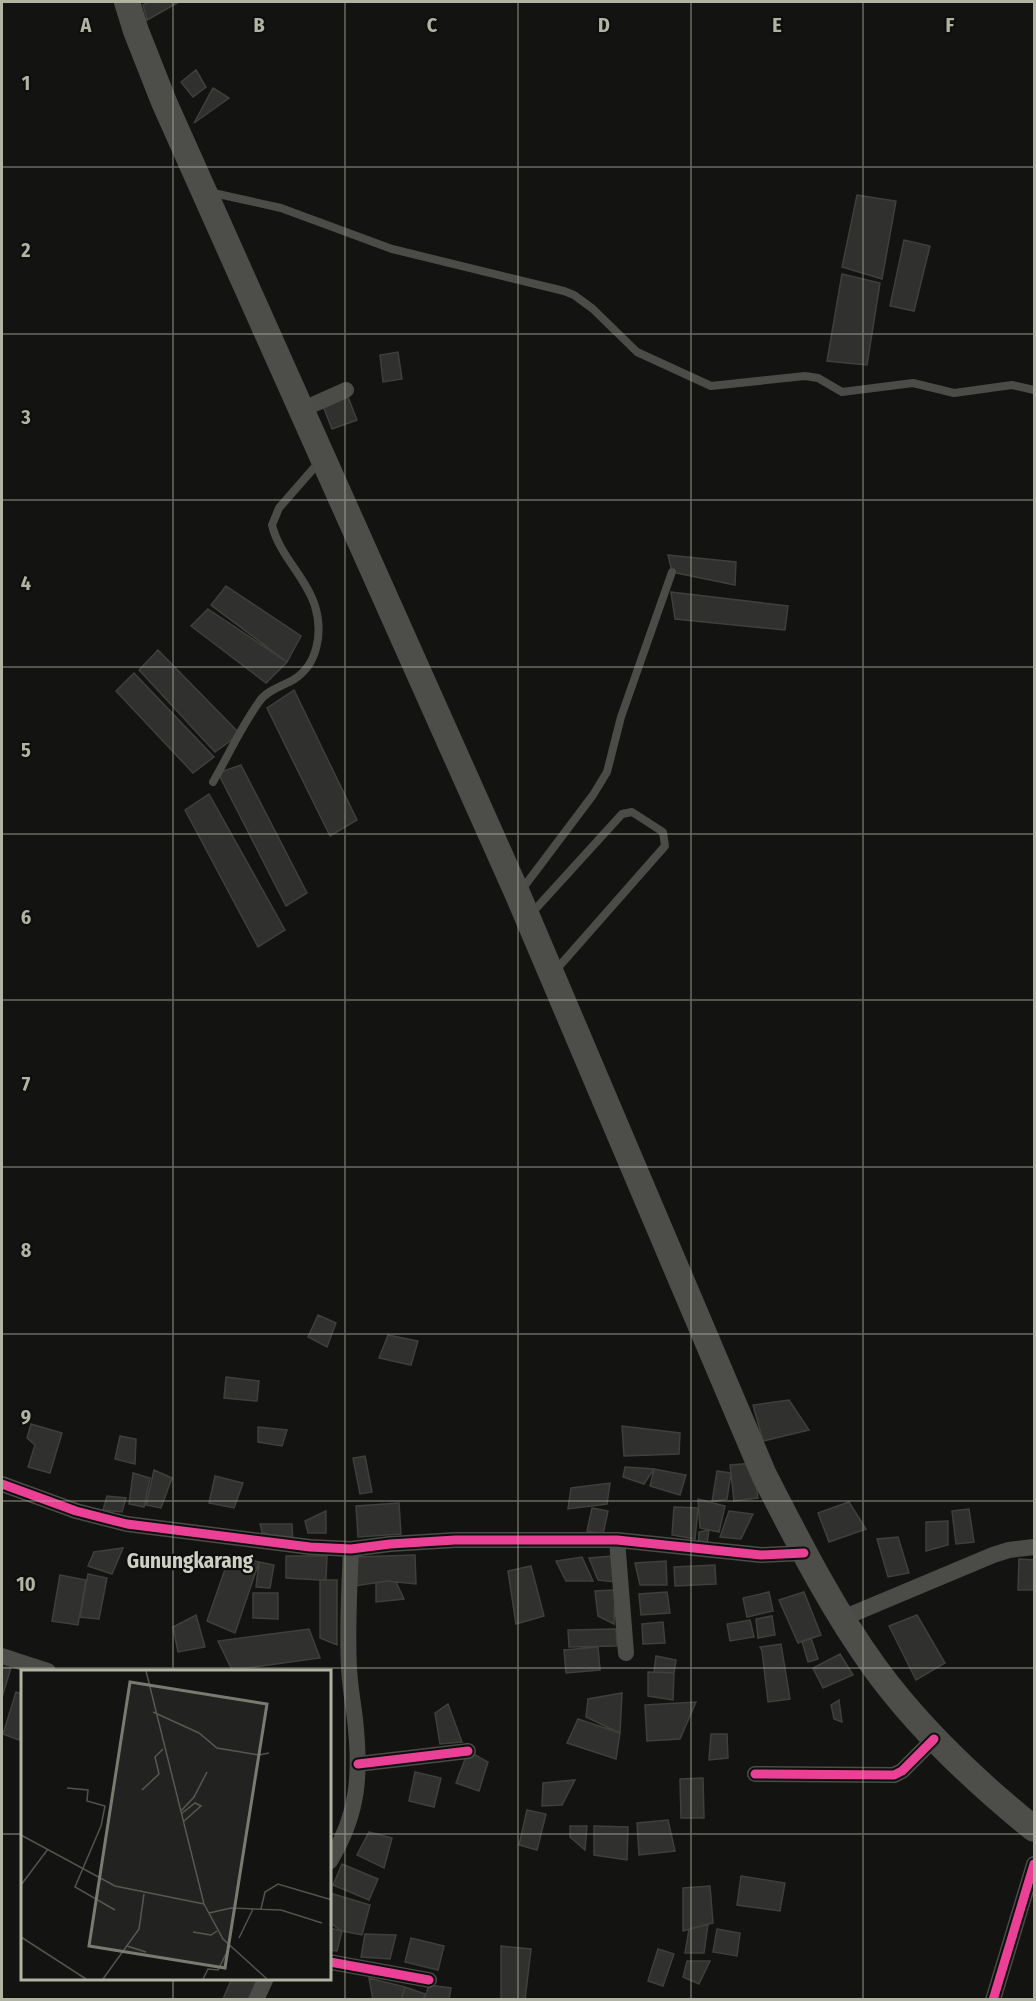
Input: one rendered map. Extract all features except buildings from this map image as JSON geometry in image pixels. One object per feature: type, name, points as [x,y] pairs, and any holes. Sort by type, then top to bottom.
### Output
[{"type":"main road","points":[[127,2],[136,32],[203,190],[523,906],[764,1475],[804,1553],[875,1668],[934,1739],[988,1791],[1035,1829]]},
{"type":"street","points":[[301,410],[346,390]]},
{"type":"street","points":[[2,1484],[76,1510],[127,1524],[281,1544],[351,1549],[455,1540],[617,1540],[761,1555],[804,1553]]},
{"type":"street","points":[[617,1540],[626,1653]]},
{"type":"street","points":[[843,1618],[1008,1550],[1035,1547]]},
{"type":"street","points":[[332,1858],[352,1813],[357,1789],[358,1764],[347,1632],[351,1549]]},
{"type":"street","points":[[2,1656],[45,1670]]},
{"type":"street","points":[[755,1774],[894,1775],[902,1771],[934,1739]]},
{"type":"street","points":[[358,1764],[468,1751]]},
{"type":"street","points":[[993,2000],[1035,1864]]},
{"type":"street","points":[[332,1962],[429,1980]]},
{"type":"street","points":[[256,2000],[265,1980]]},
{"type":"lane","points":[[203,190],[281,208],[392,249],[564,291],[574,295],[593,309],[637,352],[711,386],[800,376],[818,378],[844,392],[913,383],[954,393],[1012,385],[1035,390]]},
{"type":"lane","points":[[213,782],[259,702],[274,690],[296,678],[313,656],[320,630],[315,606],[310,593],[278,543],[272,525],[279,508],[322,458]]},
{"type":"lane","points":[[523,906],[607,772],[621,717],[672,572]]},
{"type":"lane","points":[[523,906],[622,814],[632,813],[663,832],[666,846],[552,975]]},
{"type":"cycle path","points":[[2,1484],[76,1511],[127,1524],[310,1547],[351,1549],[455,1540],[617,1540],[761,1555],[804,1553]]},
{"type":"cycle path","points":[[755,1774],[894,1775],[902,1771],[934,1739]]},
{"type":"cycle path","points":[[358,1764],[468,1751]]},
{"type":"cycle path","points":[[993,2000],[1034,1864]]},
{"type":"cycle path","points":[[332,1962],[429,1980]]},
{"type":"district","name":"Gunungkarang","points":[[190,1561]]}]
